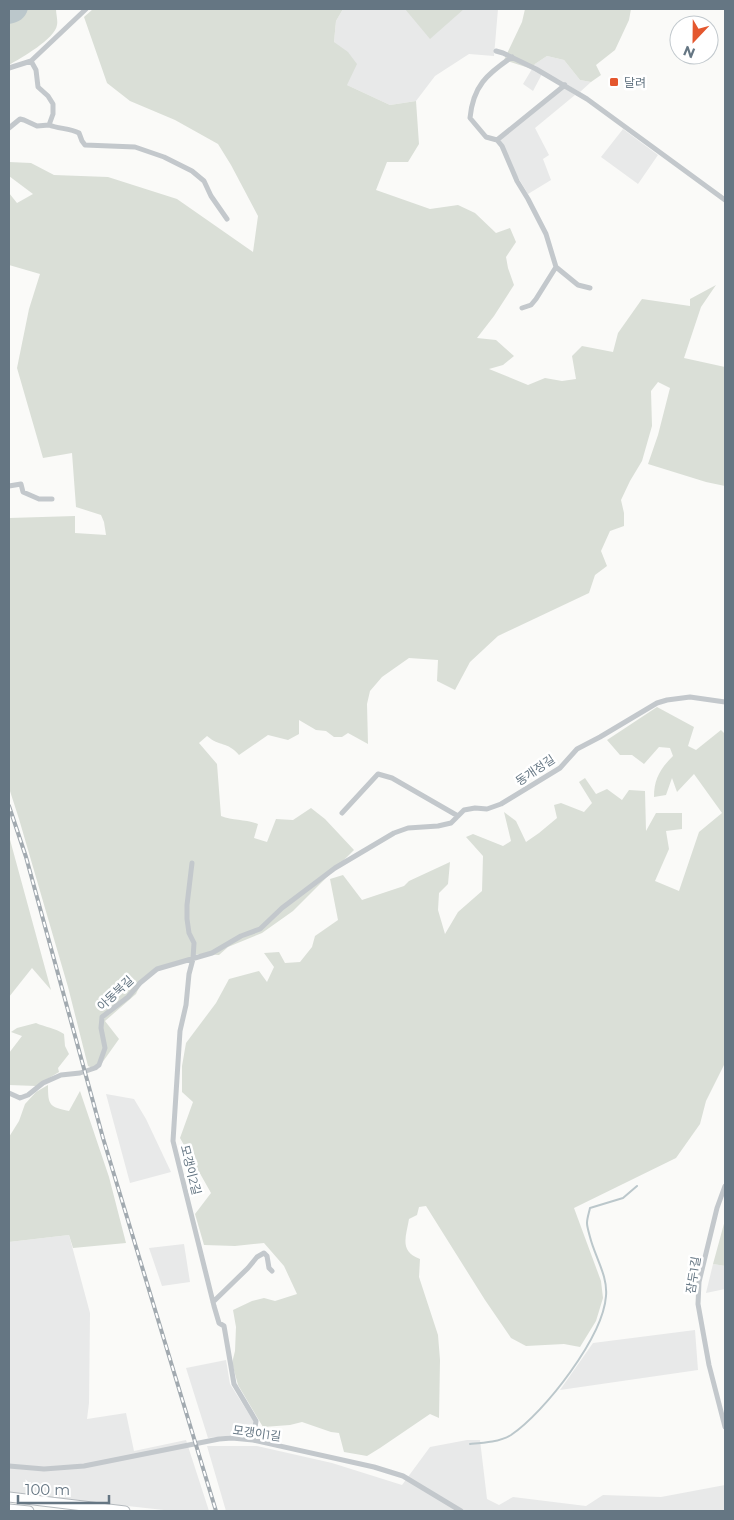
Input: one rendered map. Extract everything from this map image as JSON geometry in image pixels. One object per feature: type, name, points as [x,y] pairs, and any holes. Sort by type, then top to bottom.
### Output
[{"type":"main road","points":[[9,1497],[125,1511]]},
{"type":"main road","points":[[9,1509],[29,1511]]},
{"type":"street","points":[[9,67],[31,61],[86,9]]},
{"type":"street","points":[[496,51],[512,57],[587,98],[725,200]]},
{"type":"street","points":[[512,57],[496,68],[482,82],[474,94],[470,118],[486,137],[497,140],[502,146],[519,184],[543,227],[556,267],[578,285],[590,288]]},
{"type":"street","points":[[31,61],[36,70],[38,87],[48,96],[53,104],[50,125]]},
{"type":"street","points":[[497,140],[564,85]]},
{"type":"street","points":[[9,128],[20,119],[37,126],[50,125],[59,129],[74,130],[79,132],[85,145],[135,147],[164,157],[192,170],[204,181],[211,196],[227,218]]},
{"type":"street","points":[[522,308],[531,304],[536,299],[556,267]]},
{"type":"street","points":[[9,486],[21,484],[23,492],[40,498],[52,499]]},
{"type":"street","name":"동개정길","points":[[193,959],[212,953],[241,936],[260,929],[282,908],[308,888],[335,868],[380,840],[408,828],[451,823],[464,810],[475,808],[487,809],[501,804],[560,768],[576,748],[600,737],[657,703],[690,697],[725,702]]},
{"type":"street","points":[[342,813],[378,774],[392,778],[458,816]]},
{"type":"street","name":"모갱이2길","points":[[192,863],[187,919],[194,943],[193,959],[180,1031],[173,1141],[213,1302],[219,1323],[224,1326],[234,1384],[256,1421],[253,1440]]},
{"type":"street","name":"아동북길","points":[[9,1093],[20,1098],[28,1095],[43,1083],[61,1075],[80,1073],[99,1066],[105,1048],[100,1028],[102,1017],[128,997],[140,983],[157,969],[193,959]]},
{"type":"street","name":"잠두1길","points":[[725,1186],[699,1282],[698,1304],[713,1380],[725,1427]]},
{"type":"street","points":[[213,1302],[257,1257],[264,1253],[267,1256],[269,1268],[272,1271]]},
{"type":"street","name":"모갱이1길","points":[[9,1466],[44,1468],[84,1466],[219,1439],[253,1440],[346,1460],[403,1476],[461,1511]]},
{"type":"shaded area","points":[[9,9],[56,9],[57,25],[44,42],[9,65]]},
{"type":"shaded area","points":[[9,9],[28,9],[21,20],[9,24]]},
{"type":"shaded area","points":[[93,9],[343,9],[336,21],[334,42],[348,52],[357,64],[347,85],[390,105],[416,101],[419,144],[408,162],[387,162],[376,190],[430,209],[458,205],[475,213],[496,233],[510,228],[516,242],[506,257],[514,285],[477,338],[496,340],[514,356],[503,365],[489,369],[528,385],[545,378],[562,381],[576,379],[572,356],[582,346],[613,352],[618,333],[642,299],[690,306],[690,299],[716,285],[701,307],[684,358],[725,367],[725,486],[648,464],[658,435],[670,388],[658,382],[651,391],[652,426],[642,461],[621,500],[624,526],[610,531],[601,551],[607,566],[595,575],[589,593],[498,636],[470,662],[455,690],[437,681],[438,660],[409,658],[382,677],[370,691],[367,704],[368,744],[348,733],[342,737],[334,737],[326,731],[316,730],[299,720],[299,734],[288,740],[268,735],[239,755],[231,748],[207,736],[199,743],[217,764],[221,816],[258,824],[254,838],[267,842],[276,819],[293,820],[311,808],[325,819],[354,850],[293,911],[262,933],[228,947],[219,955],[198,954],[144,977],[136,994],[105,1021],[119,1039],[97,1070],[88,1066],[68,987],[9,788],[9,518],[75,516],[75,533],[106,535],[101,515],[76,507],[72,453],[43,458],[17,368],[29,309],[40,274],[9,265],[9,193],[17,203],[33,194],[9,176],[9,162],[31,163],[54,175],[108,177],[177,199],[253,252],[258,216],[218,144],[175,120],[130,101],[107,83],[84,17]]},
{"type":"shaded area","points":[[343,9],[498,9],[494,56],[469,54],[435,76],[416,101],[390,105],[347,85],[334,42],[336,21]]},
{"type":"shaded area","points":[[405,9],[464,9],[430,39]]},
{"type":"shaded area","points":[[525,9],[631,9],[629,20],[615,50],[596,65],[601,75],[591,82],[580,80],[564,60],[547,56],[535,64],[532,69],[504,60],[522,22]]},
{"type":"shaded area","points":[[547,56],[564,60],[580,80],[591,82],[580,92],[558,79],[542,74],[533,91],[523,84],[535,64]]},
{"type":"shaded area","points":[[564,87],[575,95],[535,128],[549,155],[543,159],[551,180],[528,194],[497,142]]},
{"type":"shaded area","points":[[623,129],[658,155],[638,184],[601,157]]},
{"type":"shaded area","points":[[657,707],[694,727],[688,746],[696,750],[721,730],[725,734],[725,1063],[706,1101],[700,1124],[676,1158],[574,1208],[601,1281],[603,1298],[596,1321],[580,1347],[564,1344],[526,1346],[511,1338],[426,1206],[419,1207],[417,1215],[409,1219],[406,1248],[413,1256],[420,1259],[419,1277],[438,1335],[440,1360],[439,1418],[430,1414],[367,1456],[344,1452],[339,1433],[302,1422],[263,1427],[238,1385],[232,1363],[235,1351],[236,1327],[233,1310],[252,1301],[264,1298],[275,1301],[297,1294],[284,1266],[264,1243],[235,1246],[204,1245],[195,1214],[211,1193],[180,1138],[193,1102],[182,1092],[182,1066],[186,1043],[216,1003],[229,979],[259,971],[267,982],[274,967],[264,953],[279,952],[285,963],[300,962],[312,947],[315,936],[338,920],[330,879],[343,875],[362,900],[404,886],[409,881],[450,862],[448,884],[439,893],[438,910],[445,934],[458,912],[482,891],[483,856],[466,837],[473,834],[503,846],[511,841],[504,812],[516,821],[526,842],[557,818],[554,805],[561,803],[584,812],[592,803],[579,782],[585,778],[596,794],[607,789],[622,800],[629,790],[645,791],[646,831],[656,813],[682,813],[682,829],[666,831],[669,849],[655,881],[679,891],[699,832],[722,813],[694,774],[677,792],[672,778],[666,795],[654,797],[655,785],[659,775],[673,756],[670,748],[659,747],[644,764],[632,755],[620,755],[607,740]]},
{"type":"shaded area","points":[[9,836],[51,990],[32,968],[9,997]]},
{"type":"shaded area","points":[[36,1023],[64,1034],[65,1046],[69,1054],[58,1068],[59,1072],[36,1086],[9,1085],[9,1053],[22,1036],[11,1032],[17,1028]]},
{"type":"shaded area","points":[[48,1085],[48,1097],[51,1104],[57,1108],[69,1111],[80,1091],[109,1177],[126,1243],[73,1248],[69,1235],[9,1242],[9,1137],[19,1121],[25,1104],[36,1092]]},
{"type":"shaded area","points":[[106,1094],[134,1099],[146,1119],[171,1172],[130,1183]]},
{"type":"shaded area","points":[[725,1220],[725,1266],[713,1264]]},
{"type":"shaded area","points":[[69,1235],[90,1313],[89,1403],[87,1419],[126,1413],[134,1451],[186,1440],[209,1511],[173,1511],[9,1493],[9,1242]]},
{"type":"shaded area","points":[[184,1244],[190,1282],[162,1286],[149,1248]]},
{"type":"shaded area","points":[[713,1264],[725,1266],[725,1289],[706,1293]]},
{"type":"shaded area","points":[[695,1330],[698,1370],[560,1390],[593,1343]]},
{"type":"shaded area","points":[[226,1360],[230,1384],[254,1422],[252,1433],[208,1438],[186,1368]]},
{"type":"shaded area","points":[[467,1440],[480,1440],[487,1499],[499,1505],[513,1497],[586,1506],[603,1495],[661,1497],[725,1485],[725,1511],[226,1511],[207,1446],[257,1446],[332,1463],[402,1485],[430,1447]]},
{"type":"waterway","points":[[470,1444],[502,1439],[511,1435],[525,1424],[555,1392],[584,1352],[595,1332],[606,1296],[605,1281],[587,1226],[590,1208],[623,1198],[637,1186]]},
{"type":"railway","points":[[9,806],[26,857],[103,1138],[216,1511]]},
{"type":"place","name":"달려","points":[[614,82]]}]
